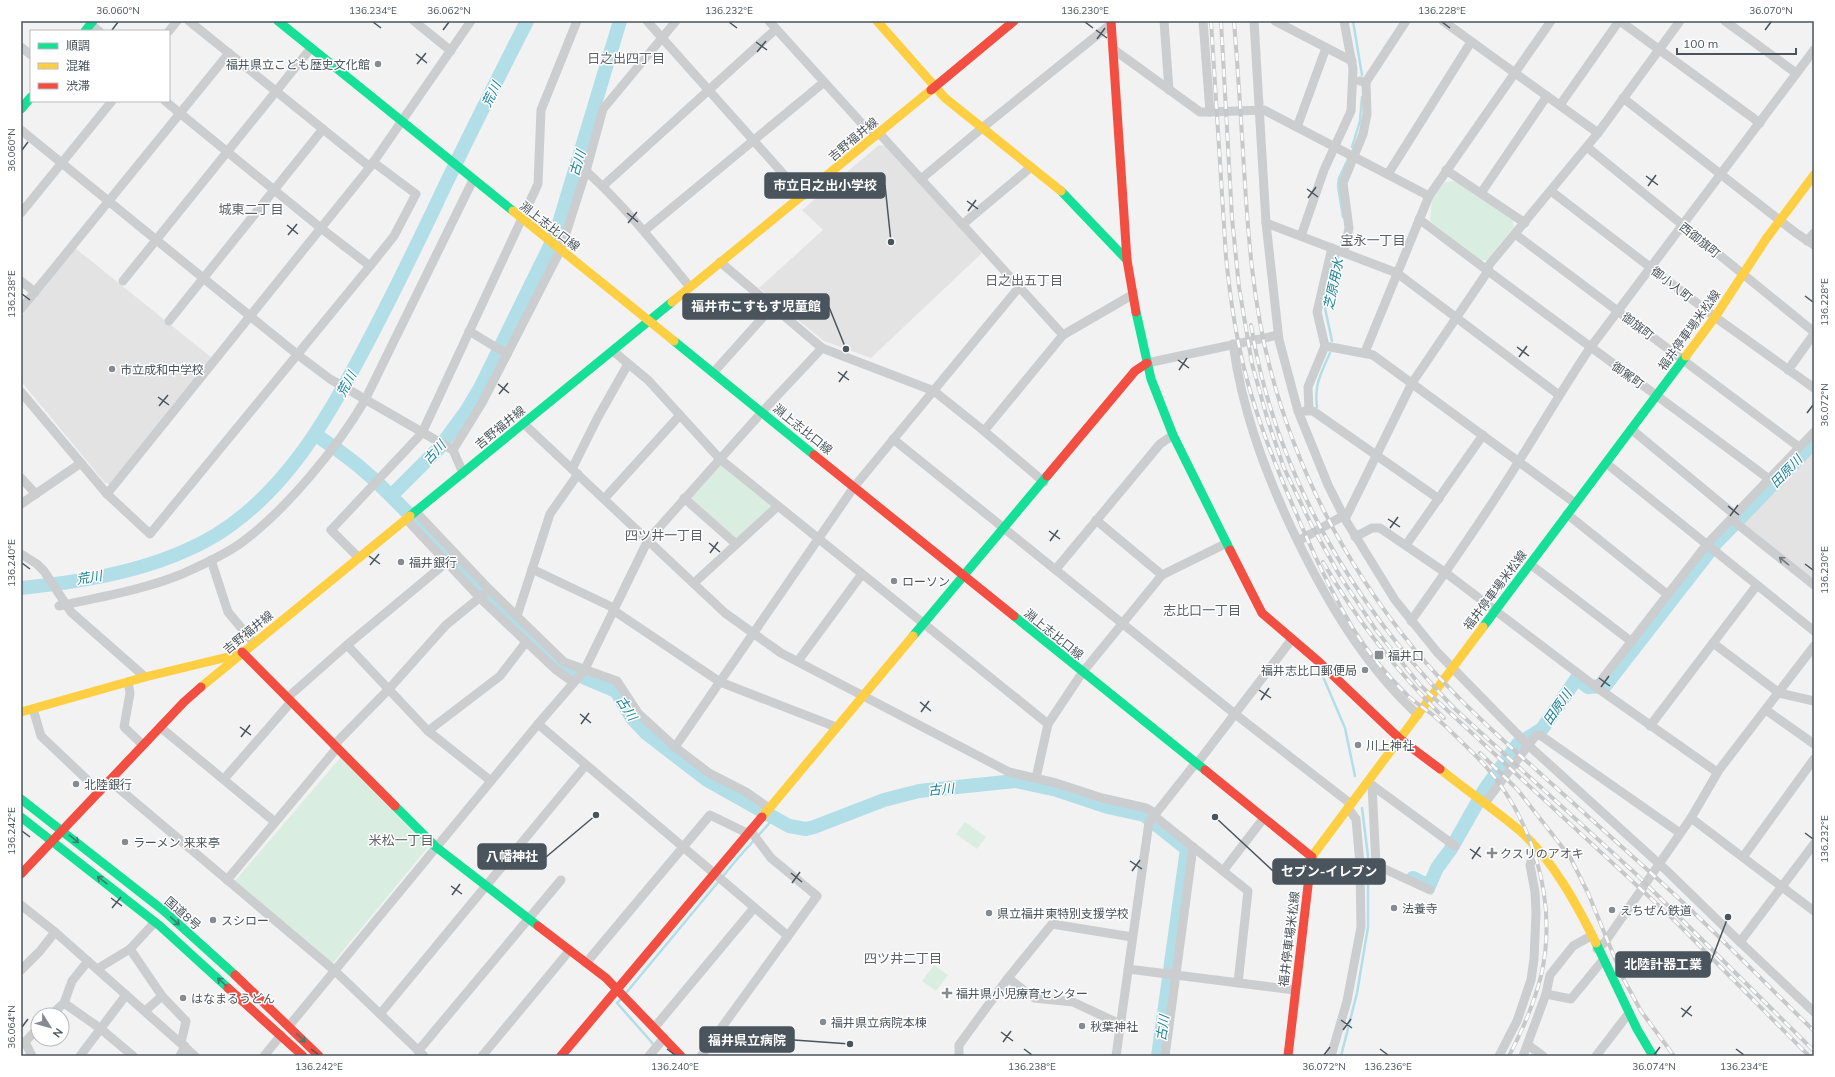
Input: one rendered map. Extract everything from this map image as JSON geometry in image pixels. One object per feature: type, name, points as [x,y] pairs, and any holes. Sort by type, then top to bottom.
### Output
[{"type":"main road","name":"淵上志比口線","points":[[278,21],[1263,819],[1312,857]]},
{"type":"main road","name":"吉野福井線","points":[[21,874],[184,702],[241,653],[803,196],[1014,21]]},
{"type":"main road","points":[[880,22],[945,98],[1058,188],[1126,260]]},
{"type":"main road","points":[[1111,23],[1126,260],[1132,296],[1151,379],[1173,435],[1262,613],[1319,662],[1400,739],[1520,831],[1536,847],[1564,883],[1629,1013],[1653,1056]]},
{"type":"main road","points":[[21,109],[30,98]]},
{"type":"main road","name":"福井停車場米松線","points":[[1288,1056],[1312,857],[1349,806],[1370,784],[1400,739],[1452,668],[1715,316],[1779,220],[1814,175]]},
{"type":"main road","points":[[561,1056],[768,808],[1044,482],[1135,371],[1147,363]]},
{"type":"main road","points":[[21,712],[145,677],[241,653],[436,847],[586,963],[616,989],[681,1056]]},
{"type":"main road","name":"国道8号","points":[[21,799],[63,830],[164,911],[289,1026],[319,1056]]},
{"type":"main road","name":"国道8号","points":[[21,817],[155,922],[282,1035],[303,1056]]},
{"type":"street","points":[[170,30],[177,21]]},
{"type":"street","points":[[22,396],[107,494],[150,534],[298,356],[394,236],[416,194],[323,129],[189,21]]},
{"type":"street","points":[[414,21],[451,51]]},
{"type":"street","points":[[107,494],[322,229],[403,122],[471,21]]},
{"type":"street","points":[[358,557],[331,530],[422,433],[538,184],[541,110],[577,21]]},
{"type":"street","points":[[647,21],[803,196]]},
{"type":"street","points":[[447,447],[482,402],[503,351],[555,245],[586,171],[603,109],[676,21]]},
{"type":"street","points":[[769,21],[823,83],[921,179],[1064,334]]},
{"type":"street","points":[[1164,21],[1169,90]]},
{"type":"street","points":[[1203,21],[1210,112]]},
{"type":"street","points":[[1254,21],[1266,223],[1278,335],[1298,411],[1328,485],[1355,537],[1411,621],[1452,668],[1527,744],[1659,863],[1814,1012]]},
{"type":"street","points":[[1275,21],[1352,61]]},
{"type":"street","points":[[1301,236],[1324,170],[1351,111],[1353,80],[1352,61],[1344,21]]},
{"type":"street","points":[[1344,252],[1349,228],[1342,183],[1355,156],[1367,114],[1366,82],[1406,21]]},
{"type":"street","points":[[1443,21],[1598,133]]},
{"type":"street","points":[[1365,352],[1429,196],[1551,21]]},
{"type":"street","points":[[1560,105],[1620,21],[1760,123]]},
{"type":"street","points":[[1298,541],[1344,517],[1377,456],[1412,384],[1488,271],[1489,266],[1598,133],[1680,21]]},
{"type":"street","points":[[1725,21],[1796,73]]},
{"type":"street","points":[[921,179],[1111,23]]},
{"type":"street","points":[[603,186],[776,28]]},
{"type":"street","points":[[1388,174],[1471,42]]},
{"type":"street","points":[[21,47],[30,54]]},
{"type":"street","points":[[123,281],[311,48]]},
{"type":"street","points":[[1297,127],[1326,48]]},
{"type":"street","points":[[1113,49],[1200,112],[1260,109],[1336,146],[1429,196]]},
{"type":"street","points":[[1411,621],[1446,573],[1590,348],[1814,50]]},
{"type":"street","points":[[21,309],[229,53]]},
{"type":"street","points":[[1353,80],[1366,82]]},
{"type":"street","points":[[644,231],[823,83]]},
{"type":"street","points":[[1481,193],[1547,96]]},
{"type":"street","points":[[1623,98],[1779,220],[1811,243],[1814,233]]},
{"type":"street","points":[[21,213],[111,102]]},
{"type":"street","points":[[166,102],[322,229],[370,266]]},
{"type":"street","points":[[169,321],[323,129]]},
{"type":"street","points":[[21,130],[251,316],[298,356],[365,400],[447,447],[463,473]]},
{"type":"street","name":"西御旗町","points":[[1587,147],[1814,333]]},
{"type":"street","points":[[963,224],[1031,167]]},
{"type":"street","points":[[1446,170],[1524,223]]},
{"type":"street","points":[[586,171],[603,186],[644,231],[690,287]]},
{"type":"street","points":[[63,604],[150,585],[211,560],[240,544],[256,531],[288,499],[327,455],[351,423],[365,400],[473,180]]},
{"type":"street","name":"御小人町","points":[[1551,191],[1715,316],[1814,388]]},
{"type":"street","name":"御駕町","points":[[1419,219],[1590,348],[1656,394],[1769,479]]},
{"type":"street","points":[[1266,223],[1397,273],[1559,395]]},
{"type":"street","name":"御旗町","points":[[1515,234],[1799,447]]},
{"type":"street","points":[[1309,410],[1308,387],[1325,346],[1317,312],[1332,248]]},
{"type":"street","points":[[720,262],[822,348],[934,391],[1044,482]]},
{"type":"street","points":[[21,281],[35,292]]},
{"type":"street","points":[[675,748],[854,487],[1020,286]]},
{"type":"street","points":[[984,431],[1064,334],[1132,296]]},
{"type":"street","points":[[713,373],[773,306]]},
{"type":"street","points":[[469,331],[503,351]]},
{"type":"street","points":[[1788,370],[1814,333]]},
{"type":"street","points":[[1147,363],[1278,335]]},
{"type":"street","points":[[1233,344],[1242,395],[1253,436],[1270,480],[1298,541],[1320,585],[1347,630],[1378,673],[1418,715]]},
{"type":"street","points":[[1325,346],[1365,352],[1373,355],[1575,503]]},
{"type":"street","points":[[289,1026],[538,724],[584,671],[648,540],[684,498],[822,348]]},
{"type":"street","points":[[613,351],[648,380],[720,459],[1048,724]]},
{"type":"street","points":[[517,616],[550,514],[575,472],[598,418],[628,364]]},
{"type":"street","points":[[1298,411],[1313,411],[1439,499]]},
{"type":"street","points":[[604,499],[680,415]]},
{"type":"street","points":[[523,423],[725,612],[753,634],[781,653],[1009,772],[1036,778],[1102,798],[1146,808],[1154,814],[1248,891],[1238,983]]},
{"type":"street","points":[[1631,429],[1814,585]]},
{"type":"street","points":[[1596,687],[1707,544],[1814,432]]},
{"type":"street","points":[[1056,569],[1160,444],[1173,435]]},
{"type":"street","points":[[1406,545],[1483,435]]},
{"type":"street","points":[[893,439],[1349,806],[1356,819],[1361,864],[1361,928],[1347,1001],[1331,1056]]},
{"type":"street","points":[[21,504],[81,463]]},
{"type":"street","points":[[1606,463],[1814,631]]},
{"type":"street","points":[[21,478],[36,494]]},
{"type":"street","points":[[684,498],[736,544]]},
{"type":"street","points":[[694,583],[778,506]]},
{"type":"street","points":[[415,511],[489,588],[564,662],[584,671],[617,681],[638,713],[675,748],[709,773],[746,792],[768,808]]},
{"type":"street","points":[[1567,514],[1668,594]]},
{"type":"street","points":[[406,519],[481,598],[526,642],[555,669],[573,682]]},
{"type":"street","points":[[1096,520],[1162,575]]},
{"type":"street","points":[[1355,537],[1372,528],[1380,528],[1446,573],[1596,687],[1717,772]]},
{"type":"street","points":[[1036,778],[1048,724],[1082,672],[1162,575],[1227,543]]},
{"type":"street","points":[[21,554],[37,564],[44,571],[63,604],[145,677]]},
{"type":"street","points":[[211,560],[228,612],[254,643]]},
{"type":"street","points":[[224,780],[289,700],[347,645],[447,562]]},
{"type":"street","points":[[1530,564],[1632,642]]},
{"type":"street","points":[[532,569],[614,609],[720,682],[836,728]]},
{"type":"street","points":[[798,661],[862,574]]},
{"type":"street","points":[[1650,726],[1757,585]]},
{"type":"street","points":[[227,880],[336,746],[446,625],[481,598],[489,588]]},
{"type":"street","points":[[1116,1056],[1149,822],[1292,639]]},
{"type":"street","points":[[428,731],[500,676],[526,642]]},
{"type":"street","points":[[1713,643],[1779,693],[1814,701]]},
{"type":"street","points":[[347,645],[428,731],[491,781]]},
{"type":"street","points":[[1597,949],[1605,942],[1691,818],[1717,772],[1814,646]]},
{"type":"street","points":[[128,682],[130,693],[124,727],[143,745]]},
{"type":"street","points":[[33,709],[41,736],[100,792]]},
{"type":"street","points":[[1766,710],[1814,744]]},
{"type":"street","points":[[538,724],[713,874],[788,936]]},
{"type":"street","points":[[160,727],[275,822]]},
{"type":"street","points":[[1485,804],[1527,744],[1536,735],[1543,736],[1680,833]]},
{"type":"street","points":[[1743,856],[1814,759]]},
{"type":"street","points":[[380,1014],[586,765]]},
{"type":"street","points":[[110,781],[334,970],[421,1054],[528,918],[561,880]]},
{"type":"street","points":[[1370,784],[1455,846]]},
{"type":"street","points":[[1370,784],[1375,863]]},
{"type":"street","points":[[586,963],[710,815],[748,832],[771,858],[817,896],[701,1056]]},
{"type":"street","points":[[1691,818],[1814,911]]},
{"type":"street","points":[[1224,872],[1263,819]]},
{"type":"street","points":[[1740,942],[1814,844]]},
{"type":"street","points":[[1165,1056],[1193,847]]},
{"type":"street","points":[[1499,1056],[1517,1021],[1531,980],[1534,959],[1536,913],[1535,892],[1530,865],[1536,847]]},
{"type":"street","points":[[1361,864],[1375,863],[1376,865],[1430,890]]},
{"type":"street","points":[[21,905],[55,932],[195,1056]]},
{"type":"street","points":[[654,1028],[754,908]]},
{"type":"street","points":[[97,969],[130,949],[155,922]]},
{"type":"street","points":[[959,1056],[959,1045],[1008,978],[1052,924],[1132,937]]},
{"type":"street","points":[[21,970],[40,951],[55,932]]},
{"type":"street","points":[[1523,1056],[1546,994],[1550,975],[1573,946],[1591,936]]},
{"type":"street","points":[[130,949],[162,996],[186,1021],[180,1056]]},
{"type":"street","points":[[482,1056],[570,950]]},
{"type":"street","points":[[1546,994],[1571,998],[1603,960]]},
{"type":"street","points":[[60,1007],[64,1003],[72,981],[88,961]]},
{"type":"street","points":[[1128,970],[1295,990]]},
{"type":"street","points":[[1008,978],[1034,998],[1073,1002],[1120,1024]]},
{"type":"street","points":[[80,1056],[126,995]]},
{"type":"street","points":[[145,1011],[162,996]]},
{"type":"street","points":[[64,1003],[101,1029],[133,1056]]},
{"type":"street","points":[[1596,1056],[1629,1013]]},
{"type":"street","points":[[264,1056],[282,1035]]},
{"type":"street","points":[[649,1056],[664,1038]]},
{"type":"street","points":[[23,1042],[32,1056]]},
{"type":"street","points":[[1528,1045],[1543,1056]]},
{"type":"shaded area","points":[[879,145],[886,146],[982,253],[871,358],[824,341],[759,288],[823,230],[802,210]]},
{"type":"shaded area","name":"市立成和中学校","points":[[75,248],[212,358],[110,484],[105,483],[21,381],[21,317]]},
{"type":"shaded area","points":[[1814,447],[1814,581],[1742,522]]},
{"type":"green space","points":[[1455,181],[1513,220],[1514,227],[1487,260],[1479,261],[1430,221],[1432,198],[1445,182]]},
{"type":"green space","points":[[720,459],[778,506],[736,544],[684,498]]},
{"type":"green space","points":[[341,757],[429,846],[332,964],[234,882]]},
{"type":"green space","points":[[965,822],[986,837],[977,849],[956,834]]},
{"type":"green space","points":[[934,965],[948,975],[936,991],[922,981]]},
{"type":"waterway","name":"荒川","points":[[21,588],[71,582],[122,572],[170,557],[216,535],[240,518],[283,477],[301,454],[334,404],[362,353],[467,139],[527,21]]},
{"type":"waterway","name":"古川","points":[[620,21],[556,233],[547,252],[480,388],[465,413],[440,447],[391,496],[562,668],[616,691],[632,718],[646,733],[707,780],[789,826],[806,829],[814,827],[884,800],[919,791],[1015,781],[1057,790],[1108,807],[1144,815],[1187,849],[1158,1056]]},
{"type":"waterway","name":"芝原用水","points":[[1353,21],[1362,75]]},
{"type":"waterway","name":"芝原用水","points":[[1352,147],[1360,121],[1362,97]]},
{"type":"waterway","name":"芝原用水","points":[[1343,217],[1338,186],[1339,178],[1349,157]]},
{"type":"waterway","name":"芝原用水","points":[[1332,341],[1325,308],[1343,237]]},
{"type":"waterway","name":"芝原用水","points":[[1317,407],[1317,386],[1330,353]]},
{"type":"waterway","points":[[316,435],[355,463],[391,496]]},
{"type":"waterway","name":"田原川","points":[[1413,878],[1429,886],[1437,868],[1451,849],[1485,789],[1518,744],[1542,729],[1577,678],[1588,687],[1605,686],[1716,543],[1814,442]]},
{"type":"waterway","points":[[1324,679],[1345,728],[1355,776]]},
{"type":"waterway","points":[[1341,1056],[1357,993],[1368,927],[1368,856],[1362,808]]},
{"type":"waterway","points":[[626,993],[738,858],[773,819]]},
{"type":"waterway","points":[[621,999],[617,1003],[655,1046]]},
{"type":"railway","points":[[1211,21],[1226,257],[1231,302],[1244,370],[1266,439],[1293,507],[1320,568],[1354,630],[1379,664],[1408,696],[1450,730],[1495,778],[1512,803],[1536,858],[1543,887],[1546,917],[1546,946],[1541,976],[1535,997],[1509,1056]]},
{"type":"railway","points":[[1221,21],[1232,218],[1239,287],[1252,364],[1268,421],[1284,468],[1312,526],[1340,576],[1376,630],[1420,685],[1671,917],[1809,1056]]},
{"type":"railway","points":[[1234,21],[1252,269],[1264,343],[1281,407],[1294,444],[1327,517],[1346,552],[1367,586],[1390,618],[1428,666],[1457,696],[1501,739],[1692,911],[1814,1031]]},
{"type":"railway","points":[[1251,325],[1262,380],[1279,433],[1299,484],[1323,533],[1352,580],[1383,625],[1418,668],[1455,709],[1636,874],[1814,1051]]},
{"type":"railway","points":[[1323,562],[1349,604],[1378,644],[1410,682],[1444,718]]},
{"type":"railway","points":[[1480,753],[1517,789],[1570,857],[1588,893],[1623,978],[1641,1011],[1674,1056]]},
{"type":"traffic: fast","points":[[86,30],[93,21]]},
{"type":"traffic: fast","points":[[278,21],[513,211]]},
{"type":"traffic: fast","points":[[21,109],[30,98]]},
{"type":"traffic: fast","points":[[1061,191],[1127,260]]},
{"type":"traffic: fast","points":[[410,516],[672,302]]},
{"type":"traffic: fast","points":[[1136,312],[1151,379],[1173,435],[1230,550]]},
{"type":"traffic: fast","points":[[674,341],[814,455]]},
{"type":"traffic: fast","points":[[1483,627],[1686,356]]},
{"type":"traffic: fast","points":[[913,636],[1047,476]]},
{"type":"traffic: fast","points":[[1014,616],[1205,770]]},
{"type":"traffic: fast","points":[[21,799],[164,911],[235,975]]},
{"type":"traffic: fast","points":[[395,806],[436,847],[538,926]]},
{"type":"traffic: fast","points":[[21,817],[160,926],[228,988]]},
{"type":"traffic: fast","points":[[1596,943],[1637,1029],[1653,1056]]},
{"type":"traffic: slow","points":[[877,21],[945,98],[1061,191]]},
{"type":"traffic: slow","points":[[672,302],[931,90]]},
{"type":"traffic: slow","points":[[1686,356],[1715,317],[1766,239],[1814,175]]},
{"type":"traffic: slow","points":[[513,211],[674,341]]},
{"type":"traffic: slow","points":[[201,687],[410,516]]},
{"type":"traffic: slow","points":[[1311,860],[1313,855],[1483,627]]},
{"type":"traffic: slow","points":[[762,817],[913,636]]},
{"type":"traffic: slow","points":[[21,712],[145,677],[236,655]]},
{"type":"traffic: slow","points":[[1440,769],[1519,830],[1543,855],[1563,883],[1596,943]]},
{"type":"traffic: jam","points":[[931,90],[1014,21]]},
{"type":"traffic: jam","points":[[1111,21],[1127,260],[1136,312]]},
{"type":"traffic: jam","points":[[1047,476],[1135,371],[1147,363]]},
{"type":"traffic: jam","points":[[814,455],[1014,616]]},
{"type":"traffic: jam","points":[[1230,550],[1262,613],[1319,662],[1400,739],[1440,769]]},
{"type":"traffic: jam","points":[[242,652],[395,806]]},
{"type":"traffic: jam","points":[[21,874],[184,702],[201,687]]},
{"type":"traffic: jam","points":[[1205,770],[1312,857]]},
{"type":"traffic: jam","points":[[561,1056],[762,817]]},
{"type":"traffic: jam","points":[[1288,1056],[1311,860]]},
{"type":"traffic: jam","points":[[538,926],[606,978],[681,1056]]},
{"type":"traffic: jam","points":[[235,975],[319,1056]]},
{"type":"traffic: jam","points":[[228,988],[303,1056]]},
{"type":"place","name":"福井県立こども歴史文化館","points":[[378,64]]},
{"type":"place","name":"市立日之出小学校","points":[[891,242]]},
{"type":"place","name":"福井市こすもす児童館","points":[[846,349]]},
{"type":"place","name":"市立成和中学校","points":[[112,369]]},
{"type":"place","name":"福井銀行","points":[[401,562]]},
{"type":"place","name":"ローソン","points":[[894,581]]},
{"type":"place","name":"福井口","points":[[1379,655]]},
{"type":"place","name":"福井志比口郵便局","points":[[1365,670]]},
{"type":"place","name":"川上神社","points":[[1358,745]]},
{"type":"place","name":"北陸銀行","points":[[76,784]]},
{"type":"place","name":"八幡神社","points":[[596,815]]},
{"type":"place","name":"セブン-イレブン","points":[[1215,817]]},
{"type":"place","name":"ラーメン 来来亭","points":[[125,842]]},
{"type":"place","name":"クスリのアオキ","points":[[1492,853]]},
{"type":"place","name":"法養寺","points":[[1394,908]]},
{"type":"place","name":"えちぜん鉄道","points":[[1612,910]]},
{"type":"place","name":"県立福井東特別支援学校","points":[[989,913]]},
{"type":"place","name":"北陸計器工業","points":[[1728,917]]},
{"type":"place","name":"スシロー","points":[[213,920]]},
{"type":"place","name":"福井県小児療育センター","points":[[947,993]]},
{"type":"place","name":"はなまるうどん","points":[[183,998]]},
{"type":"place","name":"福井県立病院本棟","points":[[823,1022]]},
{"type":"place","name":"秋葉神社","points":[[1082,1026]]},
{"type":"place","name":"福井県立病院","points":[[850,1044]]},
{"type":"district","name":"日之出四丁目","points":[[626,58]]},
{"type":"district","name":"城東二丁目","points":[[251,209]]},
{"type":"district","name":"宝永一丁目","points":[[1373,240]]},
{"type":"district","name":"日之出五丁目","points":[[1024,280]]},
{"type":"district","name":"四ツ井一丁目","points":[[664,535]]},
{"type":"district","name":"志比口一丁目","points":[[1202,610]]},
{"type":"district","name":"米松一丁目","points":[[401,840]]},
{"type":"district","name":"四ツ井二丁目","points":[[903,958]]}]
